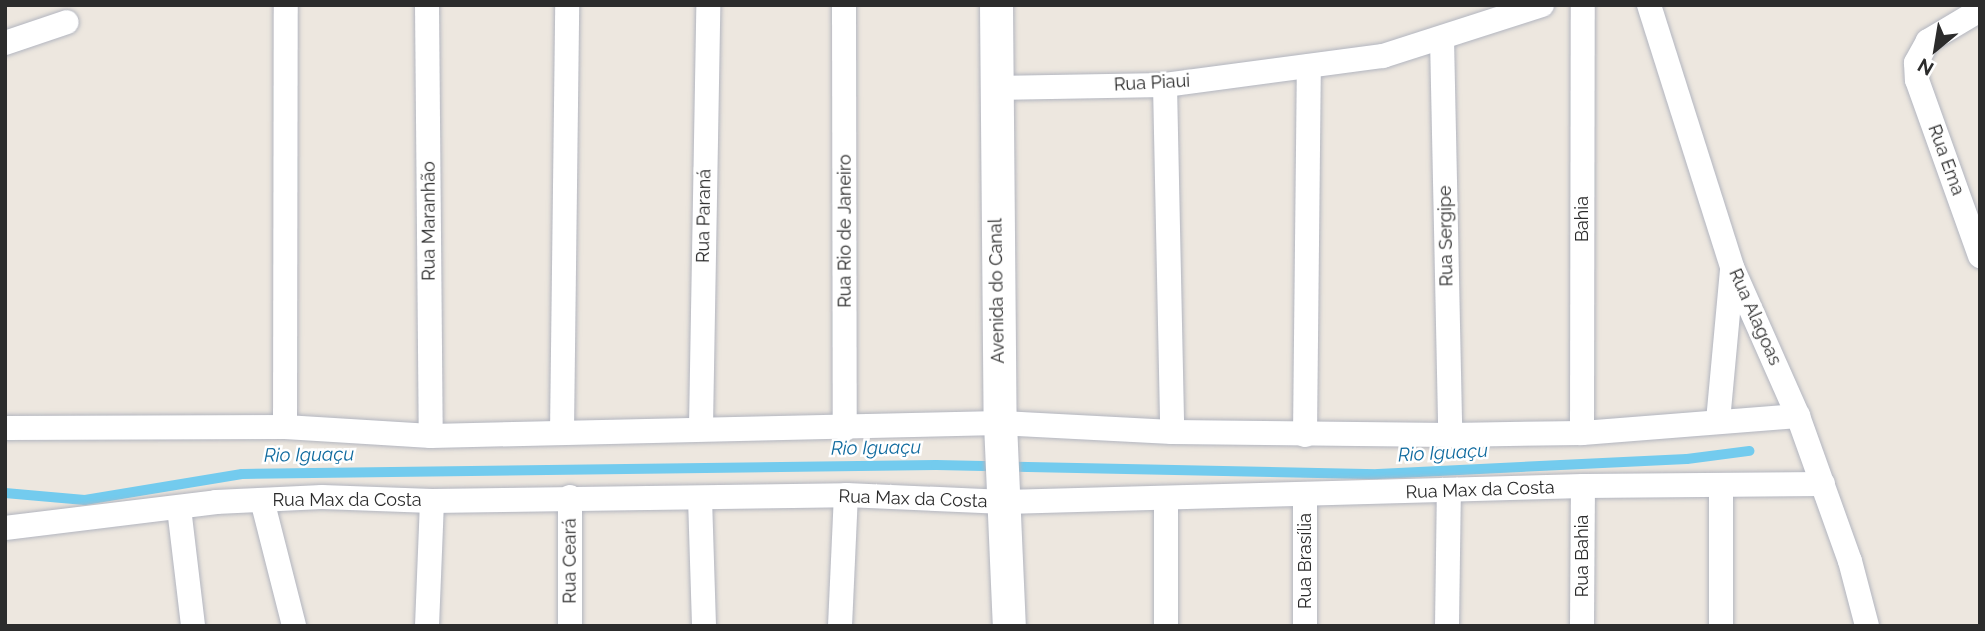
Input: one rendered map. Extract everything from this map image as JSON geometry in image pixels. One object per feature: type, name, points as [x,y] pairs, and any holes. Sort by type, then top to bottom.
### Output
[{"type":"street","points":[[285,427],[286,5]]},
{"type":"street","name":"Rua Maranhão","points":[[427,5],[431,436]]},
{"type":"street","points":[[562,432],[567,5]]},
{"type":"street","name":"Rua Paraná","points":[[701,428],[708,5]]},
{"type":"street","name":"Rua Rio de Janeiro","points":[[844,5],[845,429]]},
{"type":"street","name":"Avenida do Canal","points":[[996,5],[993,88],[1005,498]]},
{"type":"street","name":"Rua Piaui","points":[[993,88],[1165,85],[1383,57],[1542,5]]},
{"type":"street","name":"Bahia","points":[[1582,433],[1583,5]]},
{"type":"street","name":"Rua Alagoas","points":[[1649,5],[1732,267],[1798,416],[1823,484],[1867,626]]},
{"type":"street","name":"Rua Ema","points":[[1980,10],[1928,41],[1916,63],[1917,80],[1980,256]]},
{"type":"street","points":[[5,43],[66,22]]},
{"type":"street","name":"Rua Sergipe","points":[[1442,38],[1450,435]]},
{"type":"street","points":[[1306,435],[1309,66]]},
{"type":"street","points":[[1165,85],[1172,432]]},
{"type":"street","points":[[1718,421],[1732,267]]},
{"type":"street","points":[[5,428],[285,427],[431,436],[701,428],[1001,428],[1306,435],[1450,435],[1582,433],[1798,416]]},
{"type":"street","name":"Rua Max da Costa","points":[[5,528],[262,500],[432,501],[570,496],[700,498],[846,495],[1166,500],[1583,486],[1721,488],[1823,484]]},
{"type":"street","name":"Rua Bahia","points":[[1582,626],[1583,486]]},
{"type":"street","points":[[1721,488],[1721,626]]},
{"type":"street","points":[[1447,626],[1448,491]]},
{"type":"street","points":[[840,626],[846,495]]},
{"type":"street","name":"Rua Brasília","points":[[1305,495],[1305,626]]},
{"type":"street","name":"Rua Ceará","points":[[570,496],[570,626]]},
{"type":"street","points":[[700,498],[704,626]]},
{"type":"street","points":[[1005,498],[1009,626]]},
{"type":"street","points":[[262,500],[294,626]]},
{"type":"street","points":[[1166,500],[1166,626]]},
{"type":"street","points":[[428,626],[432,501]]},
{"type":"street","points":[[179,508],[193,626]]},
{"type":"waterway","name":"Rio Iguaçu","points":[[5,493],[85,500],[242,474],[936,465],[1378,474],[1687,459],[1749,451]]}]
